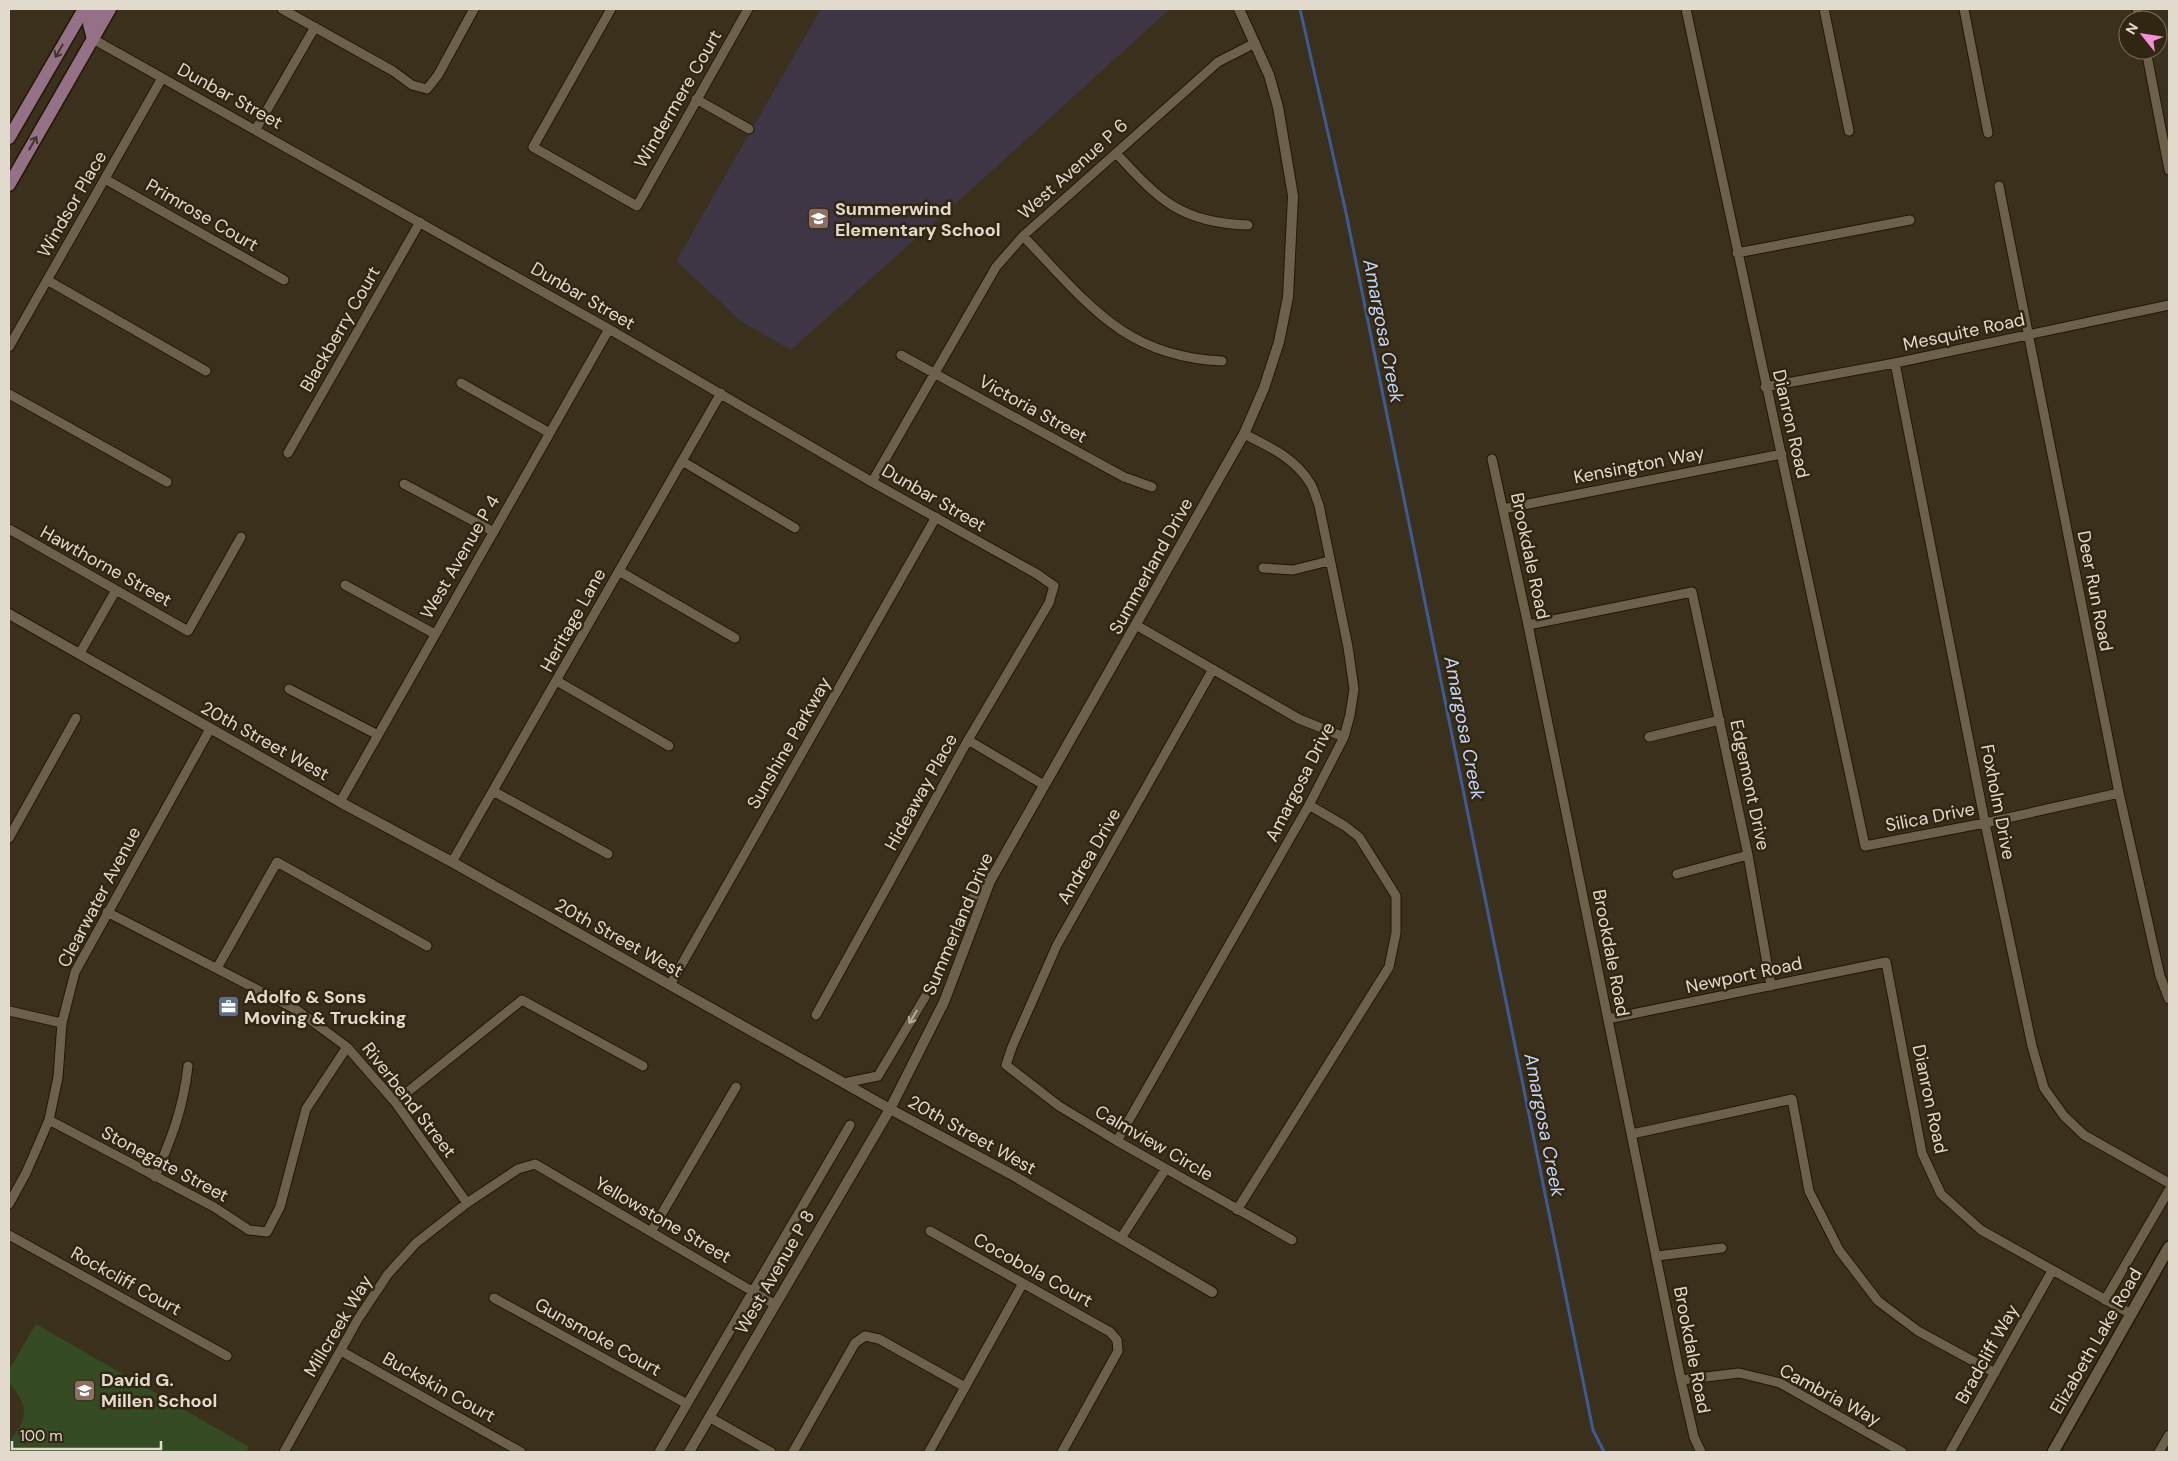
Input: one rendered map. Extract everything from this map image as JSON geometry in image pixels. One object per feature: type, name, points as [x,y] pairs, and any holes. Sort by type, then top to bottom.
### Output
[{"type":"main road","points":[[9,138],[84,9]]},
{"type":"main road","points":[[93,39],[89,24],[97,9]]},
{"type":"main road","points":[[9,185],[110,9]]},
{"type":"main road","name":"Elizabeth Lake Road","points":[[2053,1452],[2169,1247]]},
{"type":"street","points":[[282,9],[393,71],[412,85],[427,89],[438,75],[474,9]]},
{"type":"street","name":"Windermere Court","points":[[611,9],[533,147],[637,206],[748,9]]},
{"type":"street","name":"Summerland Drive","points":[[890,1109],[944,1002],[990,881],[1244,434],[1264,388],[1279,342],[1288,297],[1293,237],[1293,196],[1278,107],[1269,75],[1239,9]]},
{"type":"street","name":"Dianron Road","points":[[1686,9],[1765,387],[1782,454],[1865,846]]},
{"type":"street","points":[[1824,9],[1849,131]]},
{"type":"street","points":[[1964,9],[1988,133]]},
{"type":"street","points":[[256,129],[314,27]]},
{"type":"street","name":"Dunbar Street","points":[[93,39],[609,329],[872,482],[1037,574],[1054,586]]},
{"type":"street","name":"West Avenue P 6","points":[[872,482],[996,267],[1022,236],[1218,62],[1255,43]]},
{"type":"street","points":[[2148,60],[2169,170]]},
{"type":"street","name":"Windsor Place","points":[[9,346],[162,78]]},
{"type":"street","points":[[696,99],[749,129]]},
{"type":"street","points":[[1116,153],[1161,200],[1207,221],[1248,225]]},
{"type":"street","name":"Primrose Court","points":[[105,179],[284,280]]},
{"type":"street","name":"Deer Run Road","points":[[1999,186],[2118,793],[2160,976],[2169,1000]]},
{"type":"street","points":[[1737,253],[1910,220]]},
{"type":"street","name":"Blackberry Court","points":[[288,453],[420,222]]},
{"type":"street","points":[[1022,236],[1099,315],[1122,333],[1148,346],[1195,360],[1222,361]]},
{"type":"street","points":[[47,280],[206,371]]},
{"type":"street","name":"Mesquite Road","points":[[1765,387],[1895,363],[2169,305]]},
{"type":"street","name":"West Avenue P 4","points":[[340,802],[494,532],[548,432],[609,329]]},
{"type":"street","name":"Victoria Street","points":[[901,355],[1124,477],[1152,487]]},
{"type":"street","name":"Foxholm Drive","points":[[1895,363],[1985,823],[2032,1046],[2044,1088],[2064,1116],[2084,1135],[2169,1183]]},
{"type":"street","points":[[461,383],[548,432]]},
{"type":"street","name":"Heritage Lane","points":[[452,862],[721,393]]},
{"type":"street","points":[[9,394],[168,482]]},
{"type":"street","name":"Amargosa Drive","points":[[1117,1141],[1309,805],[1344,737],[1350,715],[1354,689],[1348,647],[1319,505],[1310,483],[1293,463],[1272,448],[1244,434]]},
{"type":"street","name":"Kensington Way","points":[[1503,509],[1782,454]]},
{"type":"street","name":"Brookdale Road","points":[[1492,459],[1528,625],[1681,1380],[1694,1437],[1701,1452]]},
{"type":"street","points":[[682,461],[795,528]]},
{"type":"street","points":[[404,484],[494,532]]},
{"type":"street","name":"Sunshine Parkway","points":[[670,985],[936,517]]},
{"type":"street","name":"Hawthorne Street","points":[[9,529],[188,631],[241,537]]},
{"type":"street","points":[[1263,568],[1292,570],[1329,561]]},
{"type":"street","points":[[619,571],[735,638]]},
{"type":"street","points":[[345,585],[435,634]]},
{"type":"street","name":"Hideaway Place","points":[[816,1015],[968,740],[1049,603],[1054,586]]},
{"type":"street","points":[[80,653],[116,590]]},
{"type":"street","name":"Edgemont Drive","points":[[1528,625],[1692,592],[1748,855],[1771,986]]},
{"type":"street","name":"20th Street West","points":[[9,614],[340,802],[452,862],[890,1109],[1009,1173],[1212,1292]]},
{"type":"street","points":[[1136,625],[1299,719],[1344,737]]},
{"type":"street","name":"Andrea Drive","points":[[1006,1065],[1012,1047],[1057,945],[1213,669]]},
{"type":"street","points":[[557,681],[669,746]]},
{"type":"street","points":[[289,689],[378,735]]},
{"type":"street","points":[[9,838],[76,718]]},
{"type":"street","points":[[1648,737],[1720,720]]},
{"type":"street","name":"Clearwater Avenue","points":[[9,1204],[26,1174],[49,1120],[58,1076],[62,1023],[75,972],[210,729]]},
{"type":"street","points":[[968,740],[1044,785]]},
{"type":"street","points":[[493,791],[608,854]]},
{"type":"street","name":"Silica Drive","points":[[1865,846],[1985,823],[2118,793]]},
{"type":"street","points":[[1237,1210],[1389,967],[1396,933],[1396,896],[1359,837],[1345,826],[1309,805]]},
{"type":"street","points":[[1677,874],[1748,855]]},
{"type":"street","points":[[217,968],[277,862],[426,946]]},
{"type":"street","points":[[844,1083],[878,1076],[931,986],[950,947],[966,904],[997,869]]},
{"type":"street","name":"Riverbend Street","points":[[107,912],[297,1010],[347,1047],[395,1102],[467,1203]]},
{"type":"street","name":"Dianron Road","points":[[1886,962],[1922,1153],[1941,1194],[1982,1230],[2131,1314]]},
{"type":"street","name":"Newport Road","points":[[1608,1019],[1886,962]]},
{"type":"street","points":[[395,1102],[522,1000],[643,1066]]},
{"type":"street","points":[[9,1011],[62,1023]]},
{"type":"street","name":"Stonegate Street","points":[[49,1120],[214,1207],[248,1230],[267,1232],[280,1207],[306,1109],[347,1047]]},
{"type":"street","name":"Calmview Circle","points":[[1006,1065],[1059,1106],[1164,1170],[1292,1240]]},
{"type":"street","points":[[155,1177],[176,1128],[185,1092],[188,1066]]},
{"type":"street","points":[[651,1232],[736,1087]]},
{"type":"street","points":[[1632,1134],[1792,1099],[1809,1191],[1840,1250],[1878,1301],[1918,1330],[1995,1373]]},
{"type":"street","name":"West Avenue P 8","points":[[689,1452],[890,1109]]},
{"type":"street","name":"West Avenue P 8","points":[[658,1452],[754,1291],[850,1124]]},
{"type":"street","name":"Yellowstone Street","points":[[535,1164],[774,1304]]},
{"type":"street","name":"Millcreek Way","points":[[284,1452],[358,1319],[388,1274],[416,1243],[467,1203],[518,1169],[535,1164]]},
{"type":"street","points":[[1121,1238],[1164,1170]]},
{"type":"street","points":[[2105,1300],[2169,1190]]},
{"type":"street","name":"Cocobola Court","points":[[930,1231],[1110,1332],[1116,1340],[1118,1351],[1062,1452]]},
{"type":"street","name":"Rockcliff Court","points":[[9,1235],[227,1356]]},
{"type":"street","points":[[1657,1256],[1722,1248]]},
{"type":"street","name":"Bradcliff Way","points":[[1950,1452],[2052,1270]]},
{"type":"street","points":[[929,1452],[1023,1283]]},
{"type":"street","name":"Gunsmoke Court","points":[[494,1298],[687,1404]]},
{"type":"street","points":[[793,1452],[855,1343],[865,1336],[879,1339],[965,1387]]},
{"type":"street","name":"Buckskin Court","points":[[341,1351],[520,1452]]},
{"type":"street","name":"Cambria Way","points":[[1681,1380],[1739,1373],[1780,1383],[1902,1452]]},
{"type":"street","points":[[709,1417],[771,1452]]},
{"type":"street","points":[[2159,1452],[2169,1435]]},
{"type":"shaded area","name":"Summerwind Elementary School","points":[[821,9],[1170,9],[791,350],[742,322],[676,261]]},
{"type":"green space","name":"David G. Millen School","points":[[36,1324],[249,1447],[246,1452],[9,1452],[12,1438],[23,1419],[24,1409],[16,1391],[9,1383],[9,1370]]},
{"type":"waterway","name":"Amargosa Creek","points":[[1300,9],[1345,208],[1593,1430],[1604,1452]]},
{"type":"place","name":"Summerwind Elementary School","points":[[819,219]]},
{"type":"place","name":"Adolfo & Sons Moving & Trucking","points":[[228,1007]]},
{"type":"place","name":"David G. Millen School","points":[[85,1390]]}]
